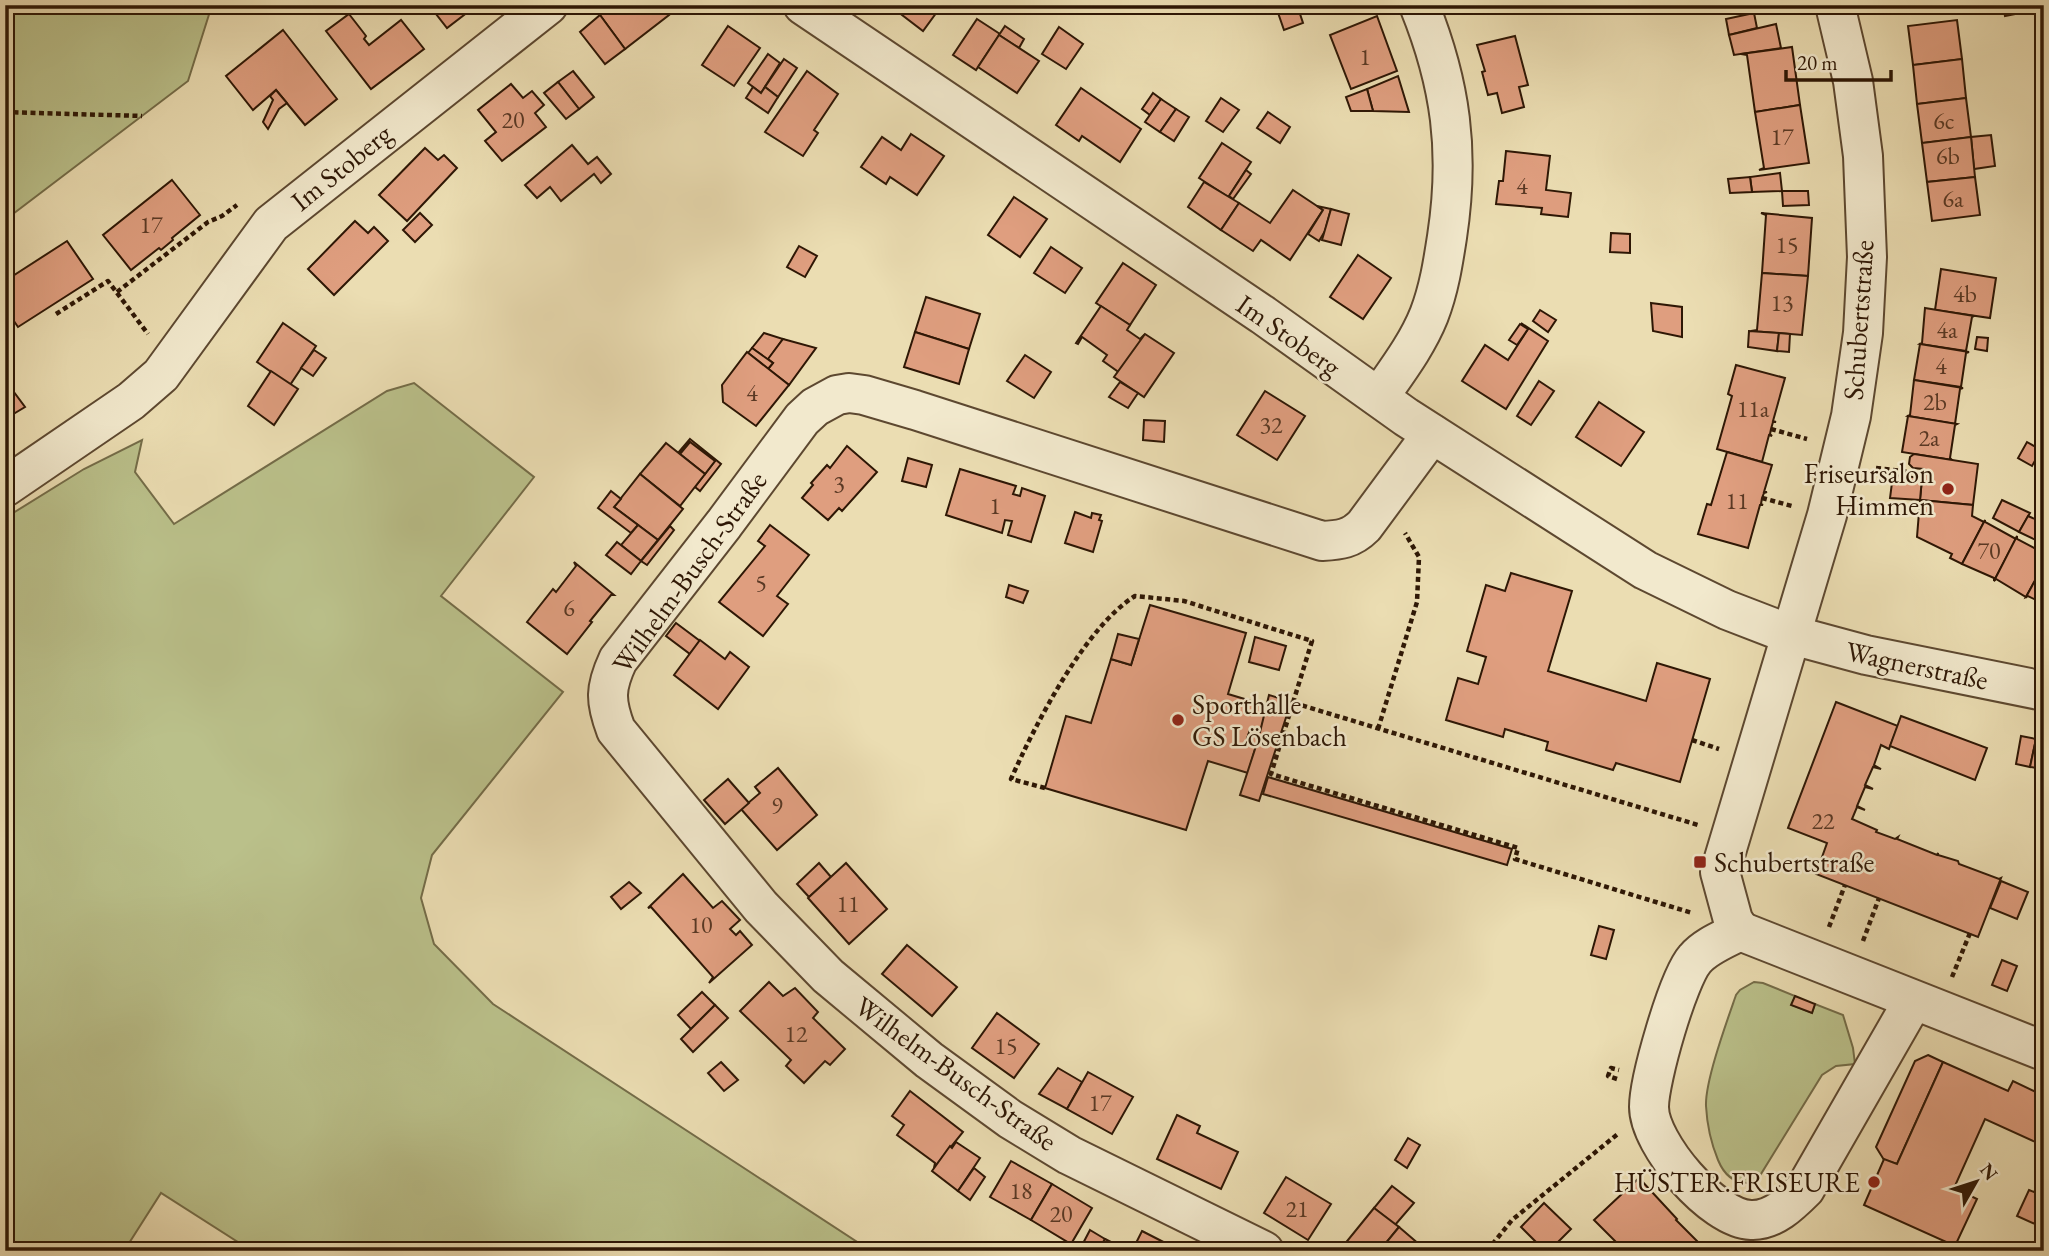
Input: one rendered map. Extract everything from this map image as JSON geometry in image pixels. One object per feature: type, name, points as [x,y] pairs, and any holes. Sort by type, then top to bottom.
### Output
[{"type":"street","name":"Im Stoberg","points":[[5,487],[131,401],[161,375],[271,224],[548,5]]},
{"type":"street","name":"Im Stoberg","points":[[803,5],[1263,315],[1432,434],[1645,570],[1727,611],[1792,635]]},
{"type":"street","points":[[1379,397],[1414,344],[1429,315],[1440,281],[1453,196],[1454,154],[1449,104],[1433,39],[1419,5]]},
{"type":"street","name":"Schubertstraße","points":[[1740,930],[1733,920],[1720,872],[1792,635],[1840,464],[1851,416],[1863,333],[1867,257],[1863,156],[1853,81],[1835,5]]},
{"type":"street","name":"Wilhelm-Busch-Straße","points":[[1264,1251],[1091,1166],[1010,1119],[929,1060],[828,976],[761,907],[616,730],[607,708],[610,677],[618,660],[802,418],[825,400],[837,395],[864,395],[904,407],[1322,541],[1342,540],[1355,535],[1432,434]]},
{"type":"street","name":"Wagnerstraße","points":[[1792,635],[1866,655],[2044,691]]},
{"type":"street","points":[[1926,1005],[1812,1180],[1791,1203],[1768,1217],[1754,1221],[1724,1210],[1669,1158],[1657,1135],[1649,1108],[1657,1064],[1671,1017],[1690,966],[1703,952],[1740,930],[2044,1051]]},
{"type":"path","points":[[5,112],[142,116]]},
{"type":"path","points":[[117,292],[208,222],[222,216],[241,201]]},
{"type":"path","points":[[56,314],[108,281],[170,364]]},
{"type":"path","points":[[1378,729],[1417,602],[1419,557],[1400,526]]},
{"type":"path","points":[[1045,788],[1012,779],[1035,726],[1088,642],[1117,608],[1135,596],[1184,601],[1312,641],[1271,774],[1518,848],[1515,859],[1678,908]]},
{"type":"path","points":[[1294,703],[1703,826]]},
{"type":"path","points":[[1833,967],[1845,885]]},
{"type":"path","points":[[1833,967],[1879,898]]},
{"type":"path","points":[[1926,1005],[1970,933]]},
{"type":"path","points":[[1486,1251],[1512,1220],[1649,1108]]},
{"type":"green space","points":[[5,5],[212,5],[188,81],[5,220]]},
{"type":"green space","points":[[414,383],[534,477],[441,596],[563,692],[432,855],[421,898],[434,944],[493,1004],[871,1251],[252,1251],[161,1193],[124,1251],[5,1251],[5,518],[84,469],[142,440],[135,472],[174,524],[387,391]]},
{"type":"green space","points":[[1754,982],[1795,996],[1792,1005],[1812,1013],[1815,1004],[1843,1015],[1855,1064],[1836,1066],[1822,1075],[1756,1182],[1743,1183],[1732,1179],[1721,1166],[1711,1140],[1706,1106],[1713,1067],[1736,995]]},
{"type":"building","points":[[429,5],[477,5],[447,28]]},
{"type":"building","points":[[613,5],[661,5],[669,15],[625,49],[600,15]]},
{"type":"building","points":[[889,5],[942,5],[923,31]]},
{"type":"building","points":[[1297,5],[1303,23],[1284,30],[1276,7]]},
{"type":"building","points":[[2003,5],[2034,5],[2035,10],[2005,16]]},
{"type":"building","points":[[1754,13],[1757,28],[1729,35],[1726,19]]},
{"type":"building","points":[[349,14],[366,36],[364,39],[369,45],[401,20],[424,49],[371,89],[326,31]]},
{"type":"building","points":[[600,15],[625,49],[605,64],[580,32]]},
{"type":"building","points":[[1377,16],[1397,71],[1351,89],[1330,35]]},
{"type":"building","points":[[977,19],[1000,34],[976,70],[953,55]]},
{"type":"building","points":[[1957,20],[1962,59],[1913,65],[1908,26]]},
{"type":"building","points":[[1776,24],[1781,48],[1734,55],[1729,35]]},
{"type":"building","points":[[728,26],[760,48],[734,86],[702,65]]},
{"type":"building","points":[[1005,26],[1024,39],[1019,48],[999,35]]},
{"type":"building","points":[[1059,27],[1083,44],[1066,69],[1042,54]]},
{"type":"building","points":[[283,30],[337,99],[305,125],[276,90],[253,110],[226,76]]},
{"type":"building","points":[[999,35],[1039,61],[1017,93],[978,67]]},
{"type":"building","points":[[1515,36],[1528,85],[1519,87],[1524,107],[1502,113],[1497,93],[1488,95],[1482,72],[1485,71],[1477,45]]},
{"type":"building","points":[[1792,47],[1800,105],[1755,112],[1747,55],[1741,54]]},
{"type":"building","points":[[768,54],[780,63],[761,93],[748,83]]},
{"type":"building","points":[[784,59],[797,68],[778,97],[765,87]]},
{"type":"building","points":[[1962,59],[1966,98],[1917,104],[1913,65]]},
{"type":"building","points":[[573,71],[594,97],[579,109],[558,82]]},
{"type":"building","points":[[807,71],[838,94],[814,130],[818,133],[803,156],[765,132]]},
{"type":"building","points":[[1398,76],[1409,112],[1373,111],[1367,89]]},
{"type":"building","points":[[558,82],[579,109],[566,119],[544,93]]},
{"type":"building","points":[[511,84],[523,98],[532,91],[544,105],[535,113],[546,127],[502,161],[485,141],[496,132],[478,110]]},
{"type":"building","points":[[753,87],[761,93],[765,87],[778,97],[768,113],[746,98]]},
{"type":"building","points":[[1081,88],[1141,129],[1120,162],[1082,136],[1079,141],[1056,125]]},
{"type":"building","points":[[1367,89],[1373,111],[1351,111],[1346,97]]},
{"type":"building","points":[[276,90],[287,103],[279,109],[268,129],[263,122],[273,100],[270,96]]},
{"type":"building","points":[[1153,93],[1161,99],[1150,115],[1142,109]]},
{"type":"building","points":[[1221,98],[1239,110],[1223,132],[1206,121]]},
{"type":"building","points":[[1966,98],[1971,137],[1922,143],[1917,104]]},
{"type":"building","points":[[1161,99],[1176,109],[1160,132],[1145,122]]},
{"type":"building","points":[[1800,105],[1809,163],[1759,170],[1764,168],[1755,112]]},
{"type":"building","points":[[1176,109],[1189,117],[1174,141],[1160,132]]},
{"type":"building","points":[[1268,112],[1290,127],[1280,143],[1257,128]]},
{"type":"building","points":[[911,134],[944,156],[917,195],[890,177],[886,184],[861,167],[882,137],[901,150]]},
{"type":"building","points":[[1991,135],[1995,166],[1974,169],[1971,137]]},
{"type":"building","points":[[1971,137],[1975,177],[1927,182],[1922,143]]},
{"type":"building","points":[[1222,143],[1251,162],[1229,196],[1233,200],[1199,178]]},
{"type":"building","points":[[572,145],[588,164],[597,157],[611,174],[601,183],[594,174],[561,201],[550,187],[537,198],[525,185]]},
{"type":"building","points":[[425,148],[438,160],[444,155],[457,168],[407,221],[379,195]]},
{"type":"building","points":[[1506,151],[1550,156],[1546,190],[1571,193],[1568,217],[1541,214],[1542,208],[1496,204],[1499,181],[1503,181]]},
{"type":"building","points":[[1246,170],[1251,174],[1233,199],[1229,196]]},
{"type":"building","points":[[1780,173],[1782,191],[1752,192],[1750,177]]},
{"type":"building","points":[[1750,177],[1752,192],[1730,193],[1728,179]]},
{"type":"building","points":[[1975,177],[1980,215],[1932,221],[1927,182]]},
{"type":"building","points":[[172,180],[200,215],[161,250],[159,248],[131,270],[103,235]]},
{"type":"building","points":[[1204,182],[1239,203],[1221,230],[1188,207]]},
{"type":"building","points":[[1293,190],[1323,210],[1290,260],[1261,240],[1253,251],[1221,230],[1239,203],[1270,223]]},
{"type":"building","points":[[1782,191],[1808,191],[1809,205],[1783,206]]},
{"type":"building","points":[[1014,197],[1047,219],[1020,257],[988,235]]},
{"type":"building","points":[[1317,206],[1331,209],[1325,231],[1319,241],[1308,234],[1323,210]]},
{"type":"building","points":[[1331,209],[1349,214],[1341,245],[1322,240]]},
{"type":"building","points":[[420,213],[432,225],[415,242],[403,230]]},
{"type":"building","points":[[1761,213],[1812,218],[1808,276],[1762,273],[1766,215]]},
{"type":"building","points":[[355,221],[368,233],[374,227],[388,241],[334,295],[308,269]]},
{"type":"building","points":[[1611,233],[1630,234],[1630,253],[1610,252]]},
{"type":"building","points":[[67,241],[93,279],[18,327],[5,308],[5,281]]},
{"type":"building","points":[[799,246],[817,256],[805,277],[787,267]]},
{"type":"building","points":[[1051,247],[1082,268],[1065,293],[1034,273]]},
{"type":"building","points":[[1358,255],[1391,278],[1363,319],[1330,297]]},
{"type":"building","points":[[1123,263],[1156,285],[1130,325],[1096,303]]},
{"type":"building","points":[[1941,269],[1996,278],[1990,318],[1935,310]]},
{"type":"building","points":[[1762,273],[1808,276],[1802,335],[1751,331],[1757,330]]},
{"type":"building","points":[[926,297],[980,314],[969,349],[915,332]]},
{"type":"building","points":[[1651,303],[1682,307],[1682,337],[1653,331]]},
{"type":"building","points":[[1101,306],[1130,325],[1127,330],[1140,339],[1145,334],[1120,373],[1103,361],[1107,355],[1082,337],[1078,344],[1076,343]]},
{"type":"building","points":[[1925,308],[1974,316],[1966,351],[1920,344]]},
{"type":"building","points":[[1540,310],[1556,320],[1548,332],[1533,321]]},
{"type":"building","points":[[283,323],[316,346],[290,385],[257,362]]},
{"type":"building","points":[[1521,323],[1548,341],[1506,409],[1462,381],[1485,345],[1508,360],[1528,329]]},
{"type":"building","points":[[1520,324],[1528,329],[1517,345],[1509,340]]},
{"type":"building","points":[[1749,331],[1779,333],[1777,351],[1748,347]]},
{"type":"building","points":[[915,332],[969,349],[959,384],[904,367]]},
{"type":"building","points":[[764,333],[783,339],[768,360],[752,348]]},
{"type":"building","points":[[1779,333],[1790,334],[1789,352],[1777,351]]},
{"type":"building","points":[[1145,334],[1174,353],[1144,397],[1114,377]]},
{"type":"building","points":[[1977,337],[1988,338],[1987,351],[1975,349]]},
{"type":"building","points":[[783,339],[816,348],[789,385],[768,369],[773,363],[768,359]]},
{"type":"building","points":[[1920,344],[1969,352],[1966,353],[1961,387],[1914,380]]},
{"type":"building","points":[[752,348],[773,363],[768,369],[748,353]]},
{"type":"building","points":[[314,350],[326,358],[313,376],[301,368]]},
{"type":"building","points":[[747,352],[789,385],[756,426],[723,402],[722,385]]},
{"type":"building","points":[[1025,355],[1051,372],[1034,398],[1007,381]]},
{"type":"building","points":[[1736,365],[1785,378],[1773,421],[1776,422],[1773,422],[1770,434],[1772,436],[1769,435],[1762,462],[1717,449],[1732,396],[1728,394]]},
{"type":"building","points":[[271,371],[298,389],[274,425],[248,406]]},
{"type":"building","points":[[5,380],[25,407],[5,419]]},
{"type":"building","points":[[1914,380],[1963,388],[1960,389],[1955,424],[1908,416]]},
{"type":"building","points":[[1539,381],[1554,391],[1531,425],[1517,416]]},
{"type":"building","points":[[1120,382],[1138,393],[1128,408],[1109,397]]},
{"type":"building","points":[[1265,391],[1305,416],[1277,460],[1237,435]]},
{"type":"building","points":[[1599,402],[1644,432],[1621,466],[1576,437]]},
{"type":"building","points":[[1908,416],[1957,424],[1950,458],[1952,460],[1902,452]]},
{"type":"building","points":[[1144,420],[1165,421],[1164,442],[1143,440]]},
{"type":"building","points":[[690,439],[721,464],[700,491],[695,487],[715,461],[690,442],[678,453]]},
{"type":"building","points":[[690,442],[715,461],[705,474],[680,454]]},
{"type":"building","points":[[2027,442],[2041,450],[2032,466],[2018,458]]},
{"type":"building","points":[[666,443],[705,474],[680,506],[640,474]]},
{"type":"building","points":[[847,446],[877,472],[842,511],[839,508],[828,520],[802,498],[813,485],[811,483],[827,465],[830,468]]},
{"type":"building","points":[[1727,452],[1772,465],[1764,492],[1767,492],[1762,498],[1763,505],[1760,505],[1748,548],[1698,534],[1707,504],[1711,505]]},
{"type":"building","name":"Friseursalon Himmen","points":[[1914,454],[1978,464],[1973,505],[1920,500],[1923,469],[1913,468],[1909,464],[1910,457]]},
{"type":"building","points":[[908,458],[932,465],[926,487],[902,481]]},
{"type":"building","points":[[960,469],[1016,486],[1013,494],[1020,496],[1022,488],[1045,496],[1031,542],[1008,535],[1012,521],[1005,520],[1002,533],[946,515]]},
{"type":"building","points":[[640,474],[683,509],[658,540],[614,507]]},
{"type":"building","points":[[1893,475],[1922,478],[1920,500],[1890,498]]},
{"type":"building","points":[[611,491],[621,499],[614,507],[638,525],[631,533],[598,508]]},
{"type":"building","points":[[1920,500],[1973,505],[1972,516],[1984,522],[1962,564],[1950,558],[1952,554],[1917,537]]},
{"type":"building","points":[[2002,500],[2030,513],[2019,532],[1993,518]]},
{"type":"building","points":[[1075,512],[1091,518],[1092,513],[1101,515],[1099,520],[1102,521],[1093,552],[1065,543]]},
{"type":"building","points":[[2028,516],[2044,523],[2044,544],[2019,532]]},
{"type":"building","points":[[1985,520],[2016,539],[1994,581],[1994,578],[1962,564]]},
{"type":"building","points":[[638,525],[658,540],[641,561],[621,545]]},
{"type":"building","points":[[770,525],[809,555],[777,596],[788,604],[763,636],[719,602],[765,546],[758,541]]},
{"type":"building","points":[[670,526],[674,530],[647,565],[641,561]]},
{"type":"building","points":[[2017,536],[2017,539],[2044,553],[2044,564],[2026,597],[1996,579],[1994,581]]},
{"type":"building","points":[[617,542],[641,561],[631,574],[606,555]]},
{"type":"building","points":[[574,562],[614,595],[611,595],[590,621],[592,622],[567,654],[527,622],[553,589],[556,592],[576,566]]},
{"type":"building","points":[[2044,564],[2044,604],[2026,597]]},
{"type":"building","points":[[1511,573],[1572,591],[1548,671],[1646,701],[1657,663],[1710,679],[1680,782],[1616,763],[1613,770],[1546,750],[1548,742],[1505,729],[1503,737],[1446,720],[1458,678],[1478,684],[1486,657],[1467,651],[1486,585],[1505,591]]},
{"type":"building","points":[[1009,585],[1028,591],[1023,603],[1006,597]]},
{"type":"building","name":"Sporthalle GS Lösenbach","points":[[1150,605],[1246,633],[1228,694],[1268,706],[1260,732],[1250,730],[1246,742],[1256,746],[1248,773],[1208,761],[1186,830],[1045,788],[1066,716],[1091,723],[1111,659],[1131,665]]},
{"type":"building","points":[[676,623],[700,641],[690,654],[666,636]]},
{"type":"building","points":[[1118,634],[1139,639],[1131,665],[1111,659]]},
{"type":"building","points":[[1255,637],[1286,646],[1279,670],[1249,662]]},
{"type":"building","points":[[700,640],[725,659],[730,652],[749,667],[718,709],[674,675]]},
{"type":"building","points":[[1269,695],[1291,702],[1259,801],[1240,795],[1256,746],[1246,742],[1250,730],[1260,732]]},
{"type":"building","points":[[1836,702],[1898,726],[1889,749],[1881,745],[1874,765],[1881,769],[1873,767],[1865,785],[1873,789],[1865,787],[1857,806],[1865,810],[1857,807],[1852,819],[1877,830],[1876,832],[1895,839],[1898,837],[1897,839],[1958,861],[1959,864],[2001,878],[1978,937],[1816,874],[1827,843],[1788,828]]},
{"type":"building","points":[[1901,716],[1987,748],[1975,780],[1890,746]]},
{"type":"building","points":[[2021,736],[2036,739],[2030,767],[2016,764]]},
{"type":"building","points":[[2036,739],[2044,740],[2044,769],[2030,767]]},
{"type":"building","points":[[778,768],[817,815],[777,850],[741,809],[760,793],[755,787]]},
{"type":"building","points":[[1268,777],[1512,849],[1507,865],[1263,794]]},
{"type":"building","points":[[728,779],[749,803],[725,824],[704,800]]},
{"type":"building","points":[[819,863],[831,877],[809,897],[797,884]]},
{"type":"building","points":[[846,863],[887,909],[849,944],[808,898]]},
{"type":"building","points":[[683,874],[713,908],[722,901],[740,920],[730,929],[736,935],[740,931],[752,945],[709,983],[713,977],[651,907],[648,908]]},
{"type":"building","points":[[2001,881],[2028,892],[2017,919],[1990,908]]},
{"type":"building","points":[[629,882],[641,893],[621,909],[611,897]]},
{"type":"building","points":[[1599,926],[1614,930],[1606,959],[1591,955]]},
{"type":"building","points":[[907,945],[957,987],[932,1016],[882,974]]},
{"type":"building","points":[[2002,960],[2017,966],[2007,991],[1992,985]]},
{"type":"building","points":[[769,982],[783,996],[795,988],[818,1012],[813,1018],[845,1049],[830,1065],[825,1061],[804,1083],[786,1066],[791,1060],[740,1011]]},
{"type":"building","points":[[702,992],[715,1005],[691,1029],[678,1015]]},
{"type":"building","points":[[1795,996],[1815,1004],[1812,1013],[1791,1005]]},
{"type":"building","points":[[715,1005],[728,1018],[693,1052],[681,1039]]},
{"type":"building","points":[[997,1013],[1039,1044],[1014,1078],[972,1048]]},
{"type":"building","points":[[1928,1055],[1943,1062],[1897,1164],[1884,1160],[1876,1147],[1915,1061]]},
{"type":"building","points":[[721,1062],[738,1080],[724,1091],[708,1073]]},
{"type":"building","points":[[1943,1062],[2008,1091],[2013,1081],[2044,1096],[2044,1146],[1985,1119],[1954,1188],[1977,1199],[1955,1246],[1864,1205],[1884,1159],[1897,1164]]},
{"type":"building","points":[[1058,1068],[1082,1082],[1067,1109],[1039,1094]]},
{"type":"building","points":[[1088,1072],[1133,1097],[1112,1134],[1067,1109]]},
{"type":"building","points":[[910,1091],[963,1132],[934,1168],[935,1163],[897,1135],[904,1125],[892,1116]]},
{"type":"building","points":[[1177,1115],[1200,1126],[1197,1133],[1238,1152],[1221,1189],[1157,1159]]},
{"type":"building","points":[[1408,1138],[1420,1145],[1407,1168],[1395,1160]]},
{"type":"building","points":[[956,1142],[980,1158],[958,1191],[932,1171]]},
{"type":"building","points":[[1011,1161],[1052,1184],[1031,1220],[990,1197]]},
{"type":"building","points":[[974,1168],[985,1177],[970,1200],[958,1191]]},
{"type":"building","points":[[1286,1177],[1331,1204],[1308,1240],[1264,1213]]},
{"type":"building","points":[[1639,1178],[1700,1244],[1693,1251],[1625,1251],[1594,1220]]},
{"type":"building","points":[[1052,1184],[1092,1208],[1071,1244],[1031,1220]]},
{"type":"building","points":[[1392,1186],[1414,1203],[1395,1225],[1374,1208]]},
{"type":"building","points":[[2029,1190],[2044,1196],[2044,1228],[2017,1216]]},
{"type":"building","points":[[1544,1203],[1571,1229],[1549,1251],[1545,1251],[1521,1227]]},
{"type":"building","points":[[1374,1208],[1399,1227],[1385,1244],[1394,1251],[1339,1251]]},
{"type":"building","points":[[1399,1227],[1427,1251],[1394,1251],[1385,1244]]},
{"type":"building","points":[[1090,1230],[1105,1239],[1098,1251],[1079,1251]]},
{"type":"building","points":[[1142,1231],[1181,1251],[1132,1251]]},
{"type":"building","points":[[1105,1239],[1119,1246],[1117,1251],[1098,1251]]},
{"type":"place","name":"Friseursalon Himmen","points":[[1948,489]]},
{"type":"place","name":"Sporthalle GS Lösenbach","points":[[1178,720]]},
{"type":"place","name":"Schubertstraße","points":[[1700,862]]},
{"type":"place","name":"HÜSTER.FRISEURE","points":[[1874,1182]]}]
